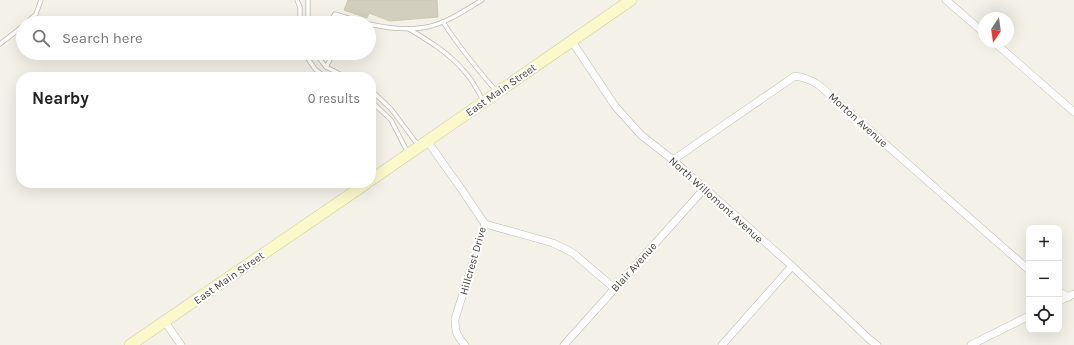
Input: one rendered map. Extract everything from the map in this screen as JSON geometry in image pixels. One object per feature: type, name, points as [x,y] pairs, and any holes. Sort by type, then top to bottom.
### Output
[{"type":"street","name":"East Main Street","points":[[376,177],[424,145],[571,40],[631,0]]},
{"type":"street","points":[[946,0],[978,28]]},
{"type":"street","name":"North Willomont Avenue","points":[[571,40],[615,106],[642,135],[673,160],[792,266],[877,345]]},
{"type":"street","points":[[1001,48],[1074,112]]},
{"type":"street","name":"Morton Avenue","points":[[673,160],[795,76],[808,78],[823,88],[1026,267]]},
{"type":"street","name":"Hillcrest Drive","points":[[424,145],[485,224],[456,320],[455,330],[465,345]]},
{"type":"street","name":"East Main Street","points":[[130,345],[360,188]]},
{"type":"street","name":"Blair Avenue","points":[[564,345],[704,189]]},
{"type":"street","points":[[485,224],[553,243],[573,253],[614,288]]},
{"type":"street","points":[[722,345],[792,266]]},
{"type":"street","points":[[1062,300],[1071,295]]},
{"type":"street","points":[[971,345],[1026,318]]},
{"type":"street","points":[[165,322],[181,345]]},
{"type":"lane","points":[[34,16],[36,14],[41,0]]},
{"type":"lane","points":[[297,0],[300,7],[300,16]]},
{"type":"lane","points":[[308,0],[308,16]]},
{"type":"lane","points":[[376,26],[388,29],[426,27],[443,22],[482,0]]},
{"type":"lane","points":[[443,22],[481,74],[498,92]]},
{"type":"lane","points":[[408,29],[435,45],[453,59],[465,72],[484,102]]},
{"type":"lane","points":[[0,44],[16,31]]},
{"type":"lane","points":[[309,60],[319,72]]},
{"type":"lane","points":[[320,60],[326,67],[336,72]]},
{"type":"lane","points":[[326,67],[330,60]]},
{"type":"lane","points":[[376,95],[424,145]]},
{"type":"lane","points":[[376,106],[391,120],[409,154]]},
{"type":"building","points":[[348,0],[437,0],[438,17],[390,21],[369,13],[368,16],[361,16],[344,10]]}]
